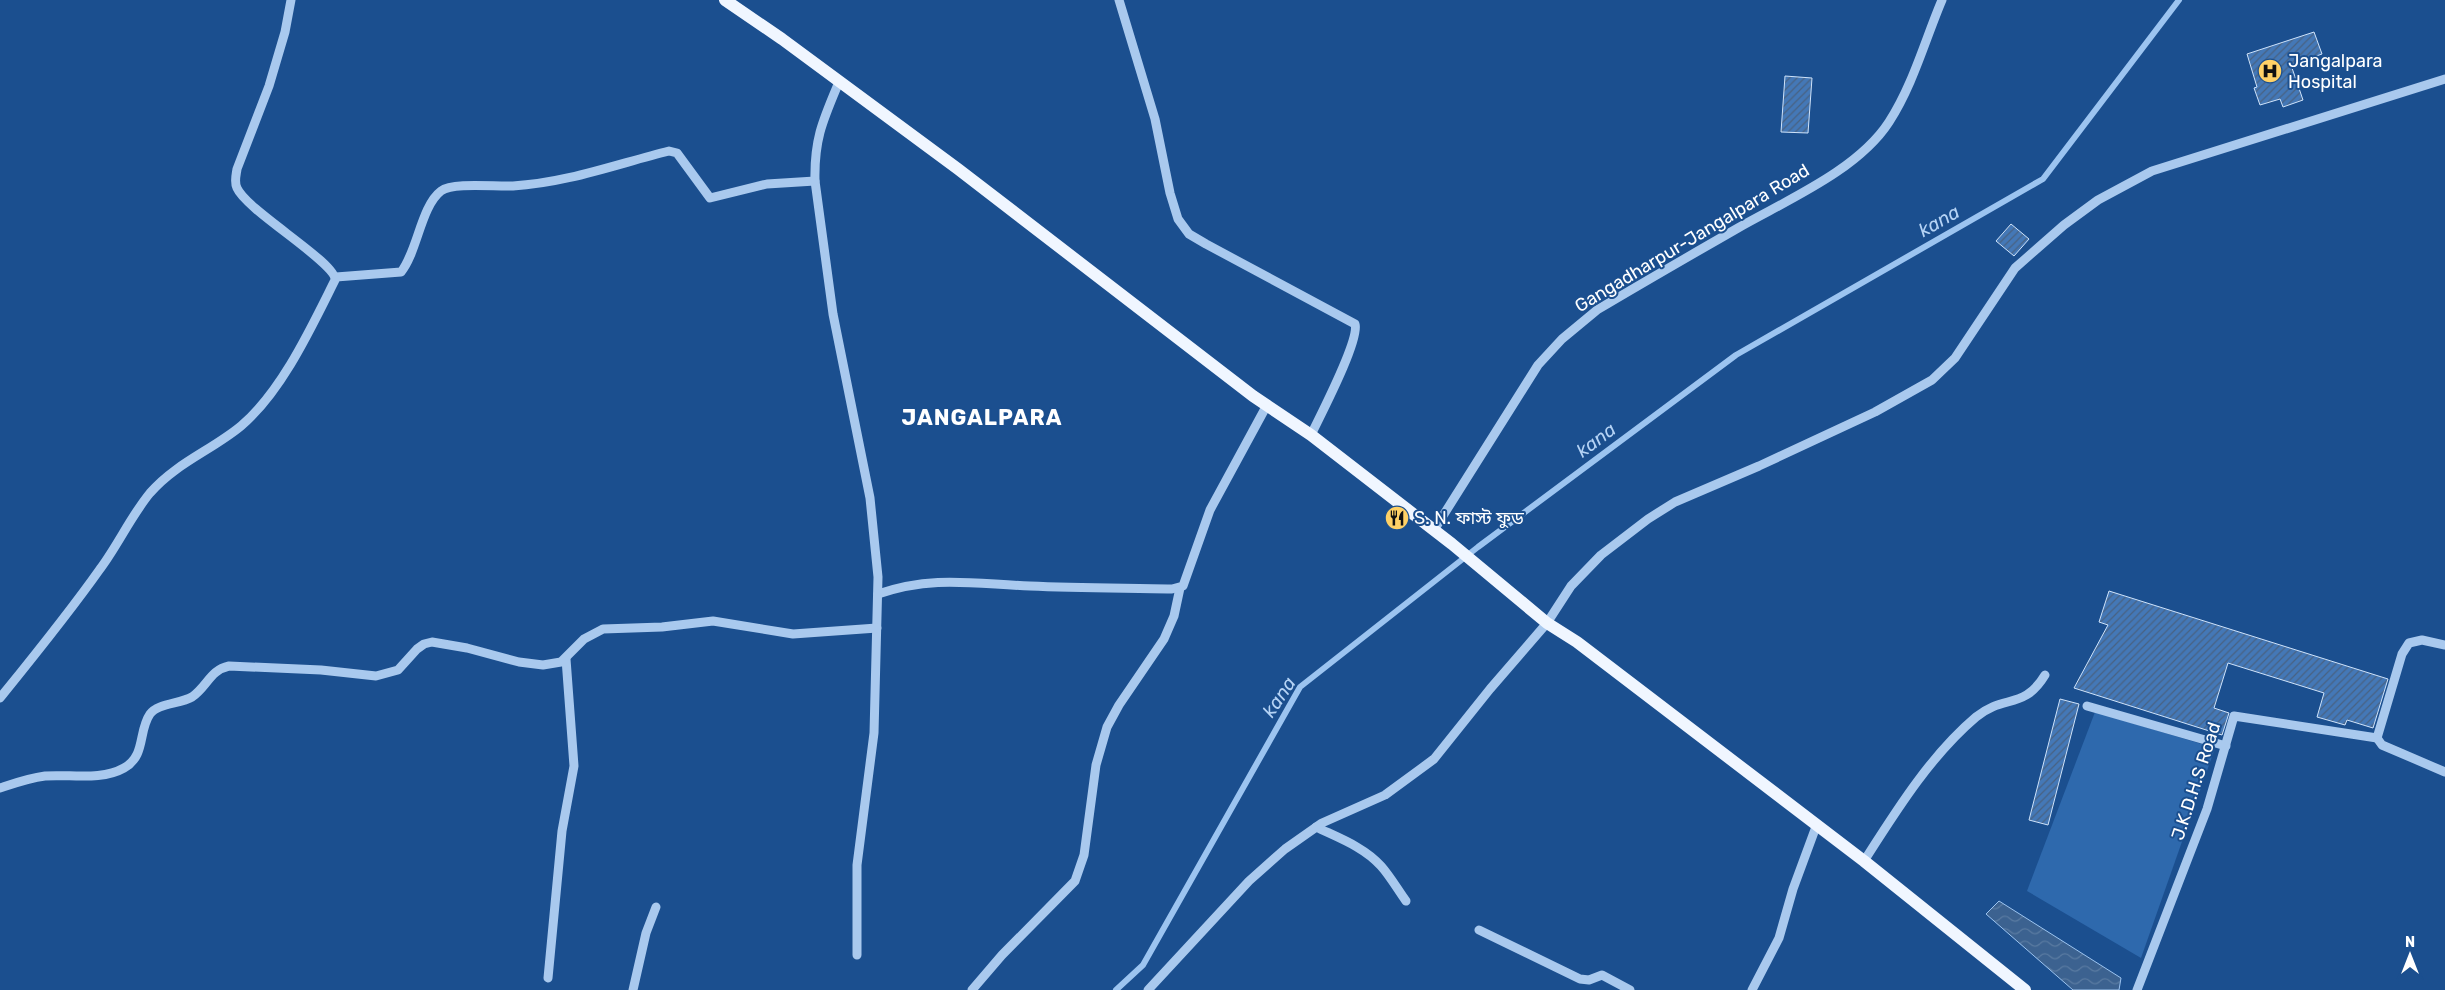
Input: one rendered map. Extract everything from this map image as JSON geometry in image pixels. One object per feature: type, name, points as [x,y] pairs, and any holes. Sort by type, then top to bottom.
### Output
[{"type":"main road","points":[[725,0],[839,82],[1266,405],[1311,435],[1452,544],[1547,623],[1577,642],[1817,824],[2025,990]]},
{"type":"street","points":[[291,0],[278,57],[237,169],[236,185],[244,199],[320,260],[336,277]]},
{"type":"street","points":[[1119,0],[1153,112],[1170,193],[1181,225],[1189,234],[1206,244],[1355,324],[1356,334],[1311,435]]},
{"type":"street","name":"Gangadharpur-Jangalpara Road","points":[[1434,530],[1518,394],[1538,365],[1568,334],[1597,310],[1829,175],[1862,153],[1872,143],[1889,122],[1906,90],[1942,0]]},
{"type":"street","points":[[1148,990],[1249,881],[1285,849],[1316,827],[1379,798],[1434,759],[1490,689],[1547,623],[1566,593],[1585,570],[1601,555],[1663,510],[1688,496],[1759,466],[1875,412],[1932,380],[1947,367],[1961,350],[2015,268],[2064,225],[2124,185],[2152,171],[2445,79]]},
{"type":"street","points":[[839,82],[819,130],[814,160],[833,314],[870,498],[878,594],[874,733],[857,865],[857,955]]},
{"type":"street","points":[[336,277],[401,272],[438,193],[447,188],[522,185],[573,176],[669,152],[677,153],[710,198],[767,184],[816,181]]},
{"type":"street","points":[[0,698],[101,568],[150,493],[189,459],[224,439],[240,427],[262,405],[279,382],[336,277]]},
{"type":"street","points":[[972,990],[1002,955],[1076,881],[1084,855],[1096,765],[1107,727],[1119,704],[1164,639],[1174,616],[1180,588],[1183,586],[1213,503],[1266,405]]},
{"type":"street","points":[[878,594],[904,585],[933,581],[1031,586],[1180,588]]},
{"type":"street","points":[[0,788],[38,777],[89,776],[123,769],[132,762],[140,751],[148,719],[152,712],[195,695],[210,675],[224,667],[260,666],[385,675],[398,670],[424,644],[432,642],[467,648],[531,664],[554,664],[566,659],[584,639],[603,629],[662,627],[713,621],[793,634],[877,628]]},
{"type":"street","points":[[2445,645],[2422,640],[2409,643],[2402,654],[2377,738],[2382,745],[2445,772]]},
{"type":"street","points":[[548,978],[562,831],[574,766],[566,659]]},
{"type":"street","points":[[1864,861],[1896,812],[1962,730],[1991,706],[2027,696],[2035,690],[2045,675]]},
{"type":"street","points":[[2087,706],[2226,746]]},
{"type":"street","name":"J.K.D.H.S Road","points":[[2137,990],[2207,809],[2234,716],[2377,738]]},
{"type":"street","points":[[1752,990],[1779,938],[1793,889],[1817,824]]},
{"type":"street","points":[[1316,827],[1357,847],[1372,857],[1382,867],[1406,901]]},
{"type":"street","points":[[633,990],[646,933],[656,907]]},
{"type":"street","points":[[1478,930],[1580,979],[1588,980],[1602,975],[1630,990]]},
{"type":"shaded area","points":[[2095,712],[2215,748],[2141,958],[2027,891]]},
{"type":"water","points":[[1999,901],[2121,978],[2119,990],[2073,990],[1986,914]]},
{"type":"building","points":[[2314,32],[2322,54],[2291,65],[2303,100],[2283,107],[2280,99],[2260,105],[2254,88],[2257,87],[2247,54]]},
{"type":"building","points":[[1785,76],[1812,78],[1808,133],[1781,132]]},
{"type":"building","points":[[2011,224],[2029,239],[2014,256],[1996,241]]},
{"type":"building","points":[[2109,591],[2388,679],[2373,728],[2347,720],[2345,725],[2317,717],[2324,693],[2228,663],[2214,708],[2229,713],[2222,735],[2074,688],[2108,625],[2099,622]]},
{"type":"building","points":[[2060,699],[2079,704],[2048,825],[2029,820]]},
{"type":"waterway","name":"kana","points":[[1116,990],[1143,965],[1300,687],[1478,547],[1736,355],[2043,179],[2179,0]]},
{"type":"place","name":"Jangalpara Hospital","points":[[2270,71]]},
{"type":"place","name":"S. N. ফাস্ট ফুড","points":[[1397,518]]},
{"type":"district","name":"JANGALPARA","points":[[982,417]]}]
